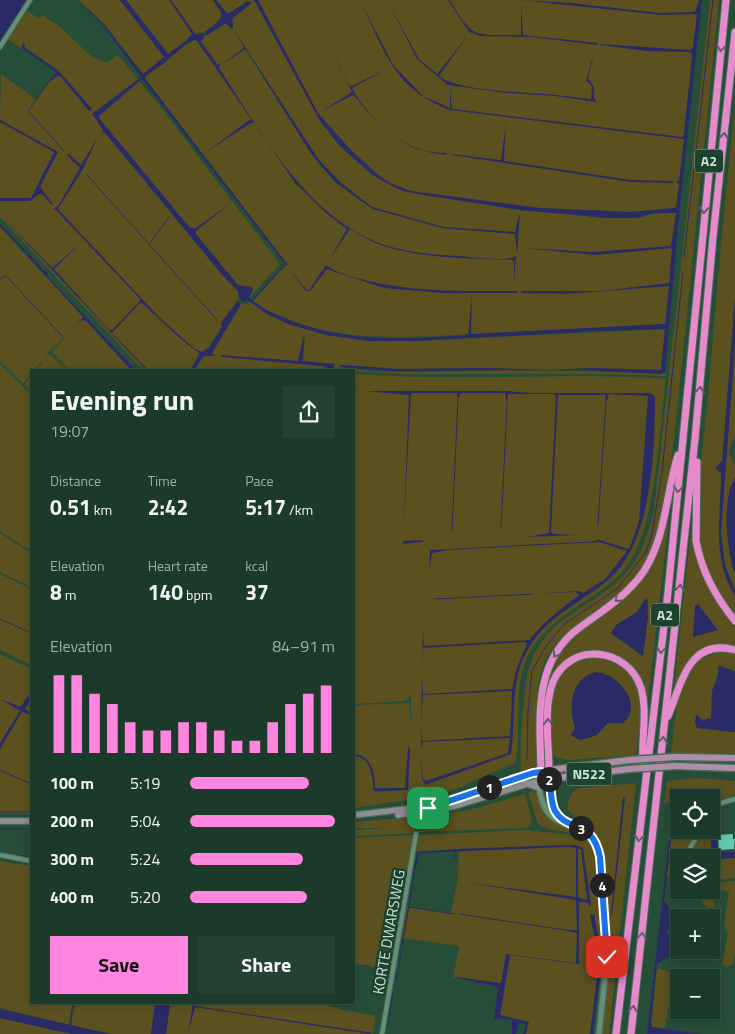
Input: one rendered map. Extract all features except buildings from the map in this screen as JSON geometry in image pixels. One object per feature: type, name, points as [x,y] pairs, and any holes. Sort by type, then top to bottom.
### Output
[{"type":"highway","name":"A2","points":[[616,1034],[668,592],[726,0]]},
{"type":"highway","name":"A2","points":[[631,1034],[696,439],[713,236],[735,32]]},
{"type":"highway","name":"A2","points":[[696,439],[698,489],[696,541],[698,554],[705,576],[712,589],[735,621]]},
{"type":"highway","name":"A2","points":[[541,772],[540,704],[548,668],[553,656],[568,637],[611,606],[629,589],[653,555],[660,535],[671,478],[682,440]]},
{"type":"highway","name":"A2","points":[[665,723],[682,676],[690,664],[710,650],[721,648],[735,650]]},
{"type":"highway","name":"A2","points":[[549,770],[548,711],[553,682],[562,669],[575,658],[590,654],[610,656],[629,668],[641,688],[644,709],[642,751],[645,790]]},
{"type":"main road","name":"N522","points":[[355,817],[441,804],[512,779],[549,770],[630,760],[735,758]]},
{"type":"main road","name":"N522","points":[[355,817],[417,813],[451,807],[541,780],[629,769],[675,766],[735,768]]},
{"type":"main road","points":[[541,772],[541,780]]},
{"type":"main road","points":[[526,784],[539,788]]},
{"type":"main road","points":[[0,821],[30,821]]},
{"type":"street","points":[[0,48],[30,0]]},
{"type":"street","points":[[549,770],[552,803],[558,815],[586,831],[596,844],[600,857],[607,957],[599,1034]]},
{"type":"street","points":[[541,772],[550,779]]},
{"type":"street","points":[[541,780],[539,788],[544,807],[550,816],[558,822],[580,831],[596,844]]},
{"type":"street","points":[[720,803],[735,799]]},
{"type":"street","name":"KORTE DWARSWEG","points":[[382,1034],[416,834]]},
{"type":"street","points":[[0,855],[30,861]]},
{"type":"shaded area","points":[[0,0],[27,0],[0,42]]},
{"type":"shaded area","points":[[77,0],[104,24],[143,74],[164,57],[120,0],[126,0],[168,54],[186,41],[192,34],[169,0],[171,0],[195,34],[202,33],[204,37],[201,42],[218,65],[221,63],[219,68],[267,142],[285,166],[326,210],[349,227],[374,241],[394,248],[438,255],[490,259],[446,257],[397,250],[369,240],[350,229],[328,262],[347,229],[327,214],[295,183],[254,123],[251,123],[206,152],[251,119],[197,41],[194,40],[186,44],[146,76],[146,80],[288,265],[285,265],[253,301],[279,315],[305,325],[328,331],[374,338],[468,335],[472,295],[471,334],[665,324],[669,286],[566,294],[521,293],[521,291],[600,291],[669,283],[672,248],[596,255],[522,248],[592,252],[671,246],[676,213],[654,213],[637,218],[609,218],[519,210],[403,191],[390,185],[371,174],[339,145],[320,121],[254,0],[258,0],[318,113],[350,149],[377,174],[390,183],[411,191],[541,208],[631,212],[676,208],[679,184],[676,181],[679,181],[684,139],[450,110],[423,96],[450,108],[450,88],[452,108],[454,109],[682,137],[684,136],[692,55],[690,52],[647,51],[600,45],[690,50],[693,48],[697,14],[661,15],[520,0],[571,3],[660,13],[695,12],[699,0],[702,0],[665,372],[662,374],[581,370],[390,371],[340,367],[340,365],[401,369],[480,368],[549,370],[592,368],[661,370],[665,329],[415,341],[369,341],[326,335],[288,324],[267,314],[247,300],[243,302],[239,298],[238,291],[219,271],[106,134],[102,132],[103,130],[92,114],[141,77],[102,24]],"holes":[[[142,79],[285,264],[252,300],[249,297],[253,290],[252,287],[238,285],[196,234],[196,231],[232,202],[196,228],[190,228],[99,118]]]},
{"type":"shaded area","points":[[79,0],[120,0],[165,57],[194,40],[201,42],[204,37],[226,23],[233,28],[232,19],[248,1],[228,14],[216,0],[254,0],[264,13],[258,0],[701,0],[683,136],[686,137],[680,207],[631,212],[541,208],[601,218],[679,212],[669,324],[392,337],[341,333],[291,322],[326,335],[369,341],[415,341],[665,329],[661,370],[592,368],[549,370],[480,368],[401,369],[340,365],[350,369],[333,369],[335,367],[303,362],[305,334],[298,361],[301,364],[328,367],[329,369],[195,369],[204,356],[214,355],[212,353],[241,304],[248,304],[253,300],[286,265],[104,24]],"holes":[[[235,31],[319,160],[341,183],[372,207],[443,227],[515,232],[519,213],[517,253],[515,234],[442,228],[373,209],[351,194],[321,167],[246,50],[224,62],[243,49]]]},
{"type":"shaded area","points":[[126,0],[213,0],[222,14],[218,21],[208,30],[195,35],[168,54]]},
{"type":"shaded area","points":[[213,0],[216,0],[228,14],[248,1],[252,3],[232,19],[232,29],[226,23],[207,35],[205,32],[220,20],[222,14]]},
{"type":"shaded area","points":[[360,0],[393,65],[423,96],[403,79],[393,66]]},
{"type":"shaded area","points":[[387,0],[419,59],[437,74],[467,37],[439,76],[461,85],[591,99],[592,86],[586,81],[595,48],[588,78],[594,87],[594,98],[597,102],[448,85],[417,59]]},
{"type":"shaded area","points":[[448,0],[450,0],[465,23],[478,33],[485,35],[521,35],[521,4],[523,35],[598,43],[597,45],[532,37],[480,36],[469,32]]},
{"type":"shaded area","points":[[710,0],[719,0],[676,421],[667,497],[658,541],[648,563],[632,582],[612,600],[571,629],[547,657],[542,670],[537,697],[537,765],[521,772],[521,732],[524,700],[528,672],[535,653],[548,634],[557,625],[611,587],[630,568],[643,544],[654,511]]},
{"type":"shaded area","points":[[27,11],[40,19],[42,15],[59,26],[91,56],[107,63],[117,55],[159,105],[280,264],[250,297],[253,290],[238,285],[222,266],[219,272],[238,291],[240,297],[221,323],[222,327],[205,352],[200,352],[191,369],[142,369],[0,217],[0,201],[30,201],[41,193],[52,204],[40,187],[58,152],[0,120],[1,74],[36,99],[57,72],[24,46],[22,49],[7,39]]},
{"type":"shaded area","points":[[234,31],[319,160],[341,183],[372,207],[443,227],[515,232],[520,213],[517,253],[515,234],[442,228],[373,209],[335,182],[310,152],[246,50],[224,63],[243,49]]},
{"type":"shaded area","points":[[24,42],[25,48],[59,71],[92,109],[89,111],[61,77],[57,76],[48,83],[56,72],[21,48]]},
{"type":"shaded area","points":[[389,68],[352,88],[364,106],[384,127],[366,110],[353,95],[322,111],[352,92],[348,84],[352,86]]},
{"type":"shaded area","points":[[735,108],[735,342],[731,342],[731,346],[735,346],[735,438],[731,443],[729,454],[735,465],[735,513],[730,486],[729,492],[733,570],[735,575],[735,613],[710,577],[704,560],[700,533],[699,494]]},
{"type":"shaded area","points":[[0,120],[58,152],[40,187],[52,205],[41,193],[30,201],[0,201],[0,198],[31,198],[54,152],[0,122]]},
{"type":"shaded area","points":[[0,122],[55,152],[31,198],[0,199]]},
{"type":"shaded area","points":[[506,122],[504,161],[631,180],[673,181],[674,183],[631,182],[451,155],[501,160]]},
{"type":"shaded area","points":[[98,137],[83,169],[58,209],[159,317],[195,349],[202,352],[210,347],[222,327],[221,323],[237,302],[241,304],[212,353],[215,356],[204,356],[195,369],[191,369],[200,354],[141,302],[112,333],[147,369],[145,369],[3,218],[52,268],[82,242],[54,269],[109,330],[112,330],[140,299],[54,208],[58,206],[80,168],[67,155],[69,154],[81,165]]},
{"type":"shaded area","points":[[427,151],[447,153],[447,155],[434,153]]},
{"type":"shaded area","points":[[0,224],[135,369],[130,369],[86,321],[82,320],[76,325],[83,317]]},
{"type":"shaded area","points":[[0,227],[134,369],[69,369],[52,352],[72,329],[44,357],[49,354],[66,369],[30,369],[30,390],[0,361]]},
{"type":"shaded area","points":[[516,256],[514,286],[514,262],[512,260],[490,259],[506,259]]},
{"type":"shaded area","points":[[326,265],[353,277],[393,286],[434,290],[517,291],[517,293],[444,293],[384,288],[327,269],[310,291],[306,291],[289,269],[309,290]]},
{"type":"shaded area","points":[[735,298],[735,346],[721,532],[725,565],[735,590],[735,596],[723,566],[720,551],[721,473],[715,468],[722,461]]},
{"type":"shaded area","points":[[304,334],[303,361],[335,364],[332,369],[330,369],[323,366],[221,357],[221,355],[298,361]]},
{"type":"shaded area","points":[[0,364],[30,394],[30,550],[0,531]]},
{"type":"shaded area","points":[[355,370],[392,372],[506,370],[662,374],[665,372],[667,376],[604,374],[405,374],[355,371]]},
{"type":"shaded area","points":[[355,374],[432,377],[588,376],[666,379],[654,481],[643,534],[633,556],[621,573],[597,594],[558,620],[536,643],[527,658],[521,677],[517,757],[515,763],[441,795],[355,808],[355,756],[360,757],[368,764],[372,773],[374,790],[377,792],[408,790],[409,770],[406,788],[375,788],[371,766],[368,761],[355,753],[355,705],[409,703],[411,727],[411,695],[406,701],[355,704],[355,392],[359,390],[355,390]]},
{"type":"shaded area","points":[[364,391],[651,393],[655,397],[652,468],[642,520],[634,543],[623,563],[609,579],[551,621],[532,643],[524,657],[517,680],[511,754],[425,785],[422,779],[421,753],[423,779],[426,781],[508,753],[510,738],[423,742],[421,749],[421,725],[422,741],[510,736],[512,691],[423,695],[421,721],[422,674],[423,694],[512,689],[516,670],[527,644],[524,642],[423,648],[422,670],[423,627],[424,646],[529,640],[552,616],[579,595],[576,592],[532,594],[579,591],[583,593],[605,579],[627,551],[599,542],[448,550],[432,553],[429,573],[430,550],[581,542],[596,541],[597,539],[628,549],[639,521],[648,396],[609,394],[606,403],[605,395],[558,395],[551,532],[554,534],[577,535],[527,537],[549,533],[556,396],[553,394],[508,394],[507,406],[505,393],[461,393],[458,399],[457,393],[411,393],[403,532],[409,395]]},
{"type":"shaded area","points":[[735,478],[735,575],[728,540],[727,512],[728,499]]},
{"type":"shaded area","points":[[673,484],[647,708],[644,685],[634,668],[626,660],[616,655],[593,650],[571,656],[562,664],[554,676],[545,699],[551,667],[563,646],[645,574],[651,564],[660,542]],"holes":[[[645,598],[648,600],[646,632],[642,656],[611,633],[637,612]]]},
{"type":"shaded area","points":[[695,494],[698,563],[704,580],[714,598],[735,623],[735,648],[692,658],[679,677],[673,695]]},
{"type":"shaded area","points":[[0,533],[30,552],[30,587],[0,572]]},
{"type":"shaded area","points":[[423,540],[423,542],[403,544],[403,541]]},
{"type":"shaded area","points":[[0,574],[30,589],[30,665],[0,650]]},
{"type":"shaded area","points":[[647,597],[648,617],[643,656],[611,633],[616,625],[637,612]]},
{"type":"shaded area","points":[[698,604],[718,630],[693,637],[695,606]]},
{"type":"shaded area","points":[[718,652],[735,654],[735,672],[731,669],[717,667],[718,675],[712,691],[711,718],[705,720],[699,718],[697,728],[735,732],[735,753],[671,753],[675,718],[685,680],[697,662],[704,657]]},
{"type":"shaded area","points":[[0,654],[30,669],[30,693],[21,707],[25,709],[30,700],[30,783],[12,776],[30,784],[30,814],[0,814]]},
{"type":"shaded area","points":[[583,657],[603,657],[628,669],[638,688],[642,707],[636,755],[568,760],[554,757],[550,718],[554,687],[562,672]],"holes":[[[630,703],[629,716],[623,723],[608,723],[593,737],[580,740],[571,735],[575,728]]]},
{"type":"shaded area","points":[[719,665],[735,672],[735,732],[697,728],[695,723],[696,714],[702,720],[711,718],[712,691],[718,675]]},
{"type":"shaded area","points":[[596,672],[613,678],[620,684],[626,691],[631,708],[629,716],[623,723],[608,723],[597,735],[580,740],[571,735],[575,728],[572,702],[581,680]]},
{"type":"shaded area","points":[[30,693],[30,700],[25,709],[30,712],[30,715],[22,712],[0,749],[0,743],[20,711],[0,699],[21,707]]},
{"type":"shaded area","points":[[408,747],[410,748],[408,790],[374,791],[372,774],[368,764],[360,757],[355,756],[355,753],[369,762],[373,771],[375,788],[405,788]]},
{"type":"shaded area","points":[[697,778],[735,781],[735,795],[720,800],[720,789],[670,789],[670,800],[664,804],[667,781]]},
{"type":"shaded area","points":[[636,783],[609,1034],[600,1034],[610,958],[601,853],[593,837],[568,810],[568,803],[570,796],[580,788]]},
{"type":"shaded area","points":[[533,791],[537,793],[549,817],[558,824],[573,830],[571,833],[547,829],[538,824],[528,793]]},
{"type":"shaded area","points":[[525,794],[532,820],[529,826],[525,828],[418,832],[418,818],[469,810]]},
{"type":"shaded area","points":[[623,797],[625,798],[612,916],[611,914]]},
{"type":"shaded area","points":[[415,817],[415,833],[355,836],[355,830],[389,828],[355,828],[355,822]]},
{"type":"shaded area","points":[[526,830],[573,835],[577,831],[588,839],[598,857],[605,956],[602,957],[593,914],[590,915],[598,954],[597,965],[587,965],[600,968],[590,1034],[526,1034],[528,1022],[500,1015],[505,987],[457,977],[453,978],[459,946],[402,938],[407,907],[451,913],[458,879],[459,850],[416,851],[419,835]]},
{"type":"shaded area","points":[[670,831],[671,839],[664,901],[671,909],[670,930],[665,930],[670,936],[670,955],[657,964],[651,1023],[652,1027],[702,1034],[647,1034]]},
{"type":"shaded area","points":[[414,835],[390,969],[355,964],[355,838]]},
{"type":"shaded area","points":[[671,839],[711,839],[711,849],[670,849],[670,875],[666,877]]},
{"type":"shaded area","points":[[711,839],[717,839],[717,849],[711,849]]},
{"type":"shaded area","points":[[566,845],[576,845],[583,848],[591,904],[589,906],[588,903],[579,902],[579,964],[510,955],[500,1015],[529,1022],[526,1034],[523,1034],[525,1024],[519,1022],[516,1034],[512,1034],[512,1020],[494,1018],[498,987],[457,978],[501,983],[506,954],[413,942],[576,963],[577,933],[563,930],[577,930],[576,900],[463,882],[576,897],[576,848],[419,853],[416,869],[414,869],[417,852]],"holes":[[[578,849],[581,849],[587,900],[578,897]]]},
{"type":"shaded area","points":[[720,852],[735,852],[735,858],[720,859]]},
{"type":"shaded area","points":[[735,858],[735,878],[720,879],[720,859]]},
{"type":"shaded area","points":[[0,861],[30,866],[30,1004],[73,1004],[69,1025],[0,1008]]},
{"type":"shaded area","points":[[735,881],[735,953],[732,965],[727,967],[722,965],[728,932],[726,932],[724,922],[729,891],[720,890],[720,882]]},
{"type":"shaded area","points":[[700,899],[716,899],[714,909],[708,909]]},
{"type":"shaded area","points":[[594,914],[602,957],[593,1034],[590,1034],[598,969],[588,968],[588,965],[597,965],[598,954],[590,915]]},
{"type":"shaded area","points":[[657,968],[670,974],[670,999],[665,1028],[651,1027]]},
{"type":"shaded area","points":[[75,1004],[155,1004],[151,1034],[111,1034],[71,1026]]},
{"type":"shaded area","points":[[155,1004],[170,1004],[166,1034],[151,1034]]},
{"type":"shaded area","points":[[170,1004],[323,1004],[375,1016],[373,1034],[166,1034]]},
{"type":"shaded area","points":[[193,1004],[195,1006],[373,1033],[369,1034],[195,1007],[188,1034]]},
{"type":"shaded area","points":[[0,1009],[111,1034],[72,1034],[0,1018]]},
{"type":"shaded area","points":[[0,1018],[72,1034],[0,1034]]},
{"type":"waterway","points":[[684,257],[713,0]]},
{"type":"waterway","points":[[48,83],[28,111],[64,151]]},
{"type":"waterway","points":[[87,175],[217,320]]},
{"type":"waterway","points":[[150,243],[169,217]]},
{"type":"waterway","points":[[527,760],[528,711],[532,671],[546,646],[566,623],[618,588],[646,552],[652,534],[662,472],[683,272]]},
{"type":"waterway","points":[[0,279],[6,276],[62,336]]},
{"type":"waterway","points":[[36,369],[42,362]]},
{"type":"waterway","points":[[24,384],[30,376]]},
{"type":"waterway","points":[[452,531],[458,399]]},
{"type":"waterway","points":[[598,525],[606,401]]},
{"type":"waterway","points":[[501,529],[507,406]]},
{"type":"waterway","points":[[434,599],[533,594]]},
{"type":"waterway","points":[[0,619],[30,633]]},
{"type":"waterway","points":[[0,770],[30,784]]},
{"type":"waterway","points":[[0,812],[30,812]]},
{"type":"waterway","points":[[0,829],[30,829]]},
{"type":"waterway","points":[[455,852],[455,859]]},
{"type":"waterway","points":[[17,855],[30,857]]},
{"type":"waterway","points":[[396,982],[415,869]]},
{"type":"waterway","points":[[406,921],[409,907],[454,914]]},
{"type":"waterway","points":[[459,914],[565,930]]},
{"type":"waterway","points":[[362,965],[368,966]]},
{"type":"waterway","points":[[388,1026],[393,992]]},
{"type":"waterway","points":[[70,1025],[73,1004]]},
{"type":"route","points":[[428,808],[533,773],[541,772],[550,779],[552,803],[558,815],[586,831],[596,842],[600,857],[607,957]]}]
